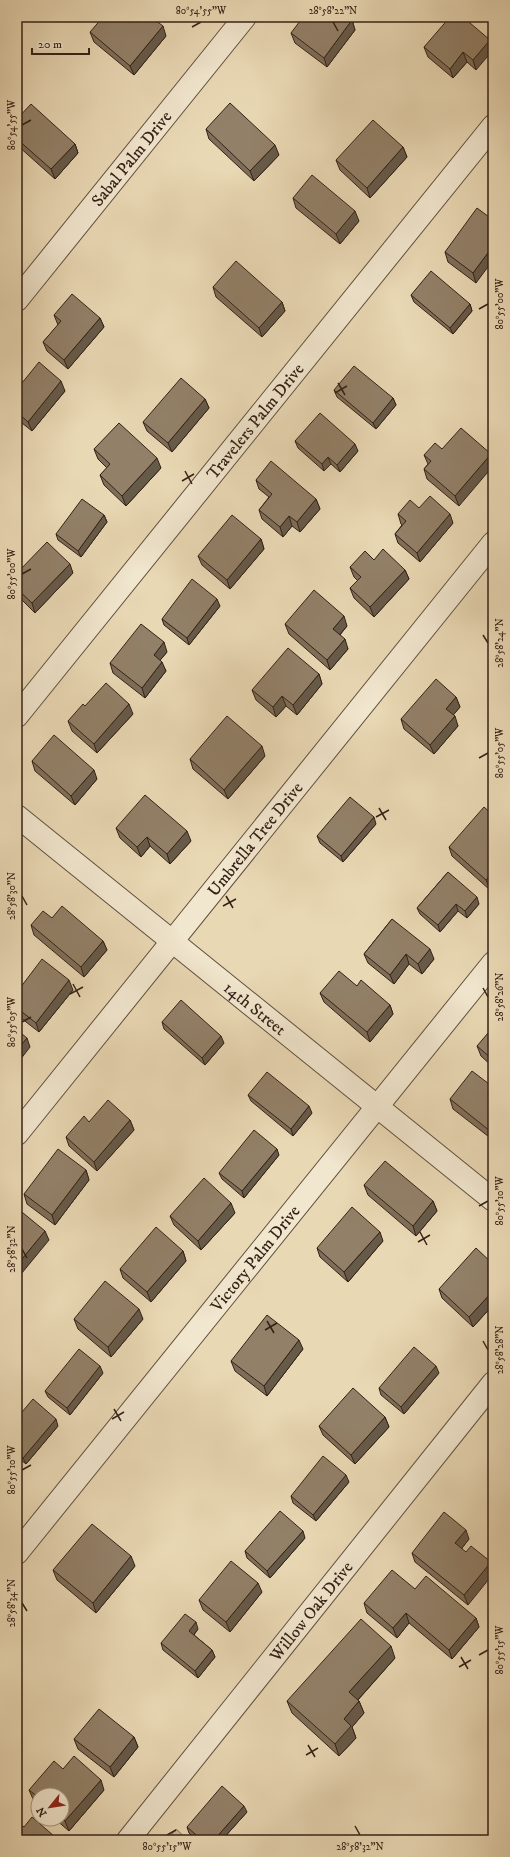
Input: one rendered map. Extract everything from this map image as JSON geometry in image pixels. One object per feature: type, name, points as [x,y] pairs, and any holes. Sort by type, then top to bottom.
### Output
[{"type":"street","name":"Sabal Palm Drive","points":[[17,300],[245,17]]},
{"type":"street","name":"Travelers Palm Drive","points":[[17,716],[493,126]]},
{"type":"street","name":"Umbrella Tree Drive","points":[[17,1134],[493,543]]},
{"type":"street","name":"14th Street","points":[[17,816],[493,1200]]},
{"type":"street","name":"Victory Palm Drive","points":[[17,1553],[493,963]]},
{"type":"street","name":"Willow Oak Drive","points":[[128,1840],[493,1383]]},
{"type":"shaded area","points":[[176,1829],[188,1840],[167,1840]]},
{"type":"building","points":[[103,17],[151,17],[163,26],[130,66],[90,32]]},
{"type":"building","points":[[303,17],[347,17],[352,20],[324,58],[291,33]]},
{"type":"building","points":[[450,17],[463,17],[490,40],[473,60],[463,52],[450,69],[424,47]]},
{"type":"building","points":[[230,103],[275,145],[250,171],[206,129]]},
{"type":"building","points":[[31,104],[75,144],[51,169],[17,139],[17,119]]},
{"type":"building","points":[[373,120],[403,147],[367,188],[336,160]]},
{"type":"building","points":[[312,175],[355,211],[336,234],[293,198]]},
{"type":"building","points":[[477,208],[493,220],[493,246],[473,273],[445,252]]},
{"type":"building","points":[[236,261],[282,302],[259,328],[213,287]]},
{"type":"building","points":[[431,271],[470,304],[450,328],[411,295]]},
{"type":"building","points":[[72,294],[100,318],[64,360],[43,342],[61,321],[54,315]]},
{"type":"building","points":[[39,362],[61,381],[28,422],[17,412],[17,379],[22,383]]},
{"type":"building","points":[[354,366],[393,398],[373,423],[334,390]]},
{"type":"building","points":[[181,378],[205,399],[168,443],[143,422]]},
{"type":"building","points":[[320,413],[355,444],[337,465],[328,457],[322,464],[295,441]]},
{"type":"building","points":[[119,423],[157,458],[122,496],[100,475],[110,464],[94,449]]},
{"type":"building","points":[[461,428],[491,454],[455,496],[424,469],[431,461],[424,455],[435,443],[442,449]]},
{"type":"building","points":[[271,461],[316,499],[297,522],[289,516],[280,527],[259,510],[272,494],[256,480]]},
{"type":"building","points":[[430,496],[450,514],[417,553],[395,534],[406,521],[398,514],[410,500],[419,508]]},
{"type":"building","points":[[82,499],[104,515],[78,551],[56,534]]},
{"type":"building","points":[[232,515],[261,539],[227,580],[198,556]]},
{"type":"building","points":[[47,542],[70,564],[32,603],[17,589],[17,573]]},
{"type":"building","points":[[383,549],[405,570],[370,607],[350,588],[361,577],[350,567],[365,551],[374,560]]},
{"type":"building","points":[[192,579],[217,599],[187,638],[162,619]]},
{"type":"building","points":[[314,590],[344,616],[333,629],[345,639],[327,660],[285,624]]},
{"type":"building","points":[[141,624],[164,642],[154,655],[162,662],[142,688],[110,663]]},
{"type":"building","points":[[288,648],[319,674],[293,705],[282,696],[273,707],[252,690]]},
{"type":"building","points":[[436,679],[456,697],[446,709],[455,716],[430,745],[401,719]]},
{"type":"building","points":[[106,683],[129,704],[94,744],[68,721],[83,704],[85,706]]},
{"type":"building","points":[[227,716],[262,746],[224,790],[190,759]]},
{"type":"building","points":[[54,735],[94,770],[71,796],[32,761]]},
{"type":"building","points":[[145,795],[187,831],[167,854],[147,837],[137,847],[116,828]]},
{"type":"building","points":[[350,797],[374,817],[341,856],[317,836]]},
{"type":"building","points":[[484,807],[493,815],[493,872],[486,880],[449,847]]},
{"type":"building","points":[[448,872],[477,897],[465,911],[456,904],[438,925],[417,908]]},
{"type":"building","points":[[62,906],[103,941],[81,967],[31,925],[43,911],[52,918]]},
{"type":"building","points":[[392,919],[430,949],[418,964],[406,954],[390,975],[364,954]]},
{"type":"building","points":[[42,959],[69,980],[36,1023],[17,1008],[17,992]]},
{"type":"building","points":[[339,971],[357,986],[361,980],[390,1005],[367,1032],[320,993]]},
{"type":"building","points":[[181,1000],[221,1036],[202,1058],[162,1022]]},
{"type":"building","points":[[17,1030],[27,1038],[17,1050]]},
{"type":"building","points":[[488,1033],[493,1037],[493,1060],[477,1046]]},
{"type":"building","points":[[472,1071],[493,1087],[493,1127],[490,1131],[450,1099]]},
{"type":"building","points":[[267,1072],[309,1106],[291,1129],[248,1095]]},
{"type":"building","points":[[108,1100],[130,1120],[94,1162],[66,1137],[84,1116],[89,1122]]},
{"type":"building","points":[[254,1130],[277,1149],[242,1191],[219,1173]]},
{"type":"building","points":[[58,1149],[86,1170],[52,1215],[24,1194]]},
{"type":"building","points":[[385,1161],[433,1201],[413,1226],[364,1185]]},
{"type":"building","points":[[204,1178],[231,1203],[198,1241],[170,1216]]},
{"type":"building","points":[[352,1207],[380,1232],[344,1272],[317,1248]]},
{"type":"building","points":[[17,1208],[45,1231],[17,1265]]},
{"type":"building","points":[[156,1227],[183,1251],[147,1292],[120,1269]]},
{"type":"building","points":[[476,1248],[493,1264],[493,1291],[469,1317],[439,1289]]},
{"type":"building","points":[[105,1281],[139,1309],[108,1347],[74,1319]]},
{"type":"building","points":[[267,1315],[299,1340],[264,1386],[231,1361]]},
{"type":"building","points":[[414,1347],[436,1366],[401,1407],[379,1388]]},
{"type":"building","points":[[79,1349],[100,1366],[67,1408],[45,1391]]},
{"type":"building","points":[[353,1388],[385,1417],[351,1455],[319,1426]]},
{"type":"building","points":[[33,1399],[56,1419],[23,1458],[17,1452],[17,1418]]},
{"type":"building","points":[[323,1456],[346,1475],[313,1515],[291,1496]]},
{"type":"building","points":[[280,1511],[303,1531],[267,1571],[245,1551]]},
{"type":"building","points":[[444,1512],[466,1530],[455,1543],[466,1552],[471,1546],[491,1562],[464,1595],[412,1553]]},
{"type":"building","points":[[92,1524],[131,1556],[93,1603],[53,1570]]},
{"type":"building","points":[[231,1561],[258,1583],[226,1622],[199,1600]]},
{"type":"building","points":[[392,1570],[415,1589],[426,1576],[476,1618],[449,1650],[406,1613],[393,1628],[364,1603]]},
{"type":"building","points":[[185,1614],[196,1622],[189,1631],[212,1650],[195,1671],[161,1643]]},
{"type":"building","points":[[361,1619],[391,1646],[349,1692],[359,1701],[344,1719],[351,1726],[335,1744],[287,1701]]},
{"type":"building","points":[[99,1709],[134,1737],[110,1767],[74,1739]]},
{"type":"building","points":[[74,1756],[101,1780],[70,1815],[70,1787],[32,1787],[54,1761],[63,1769]]},
{"type":"building","points":[[222,1786],[244,1806],[214,1840],[202,1840],[187,1827]]},
{"type":"building","points":[[30,1820],[30,1827],[44,1827],[54,1836],[51,1840],[17,1840],[17,1822],[24,1827]]}]
